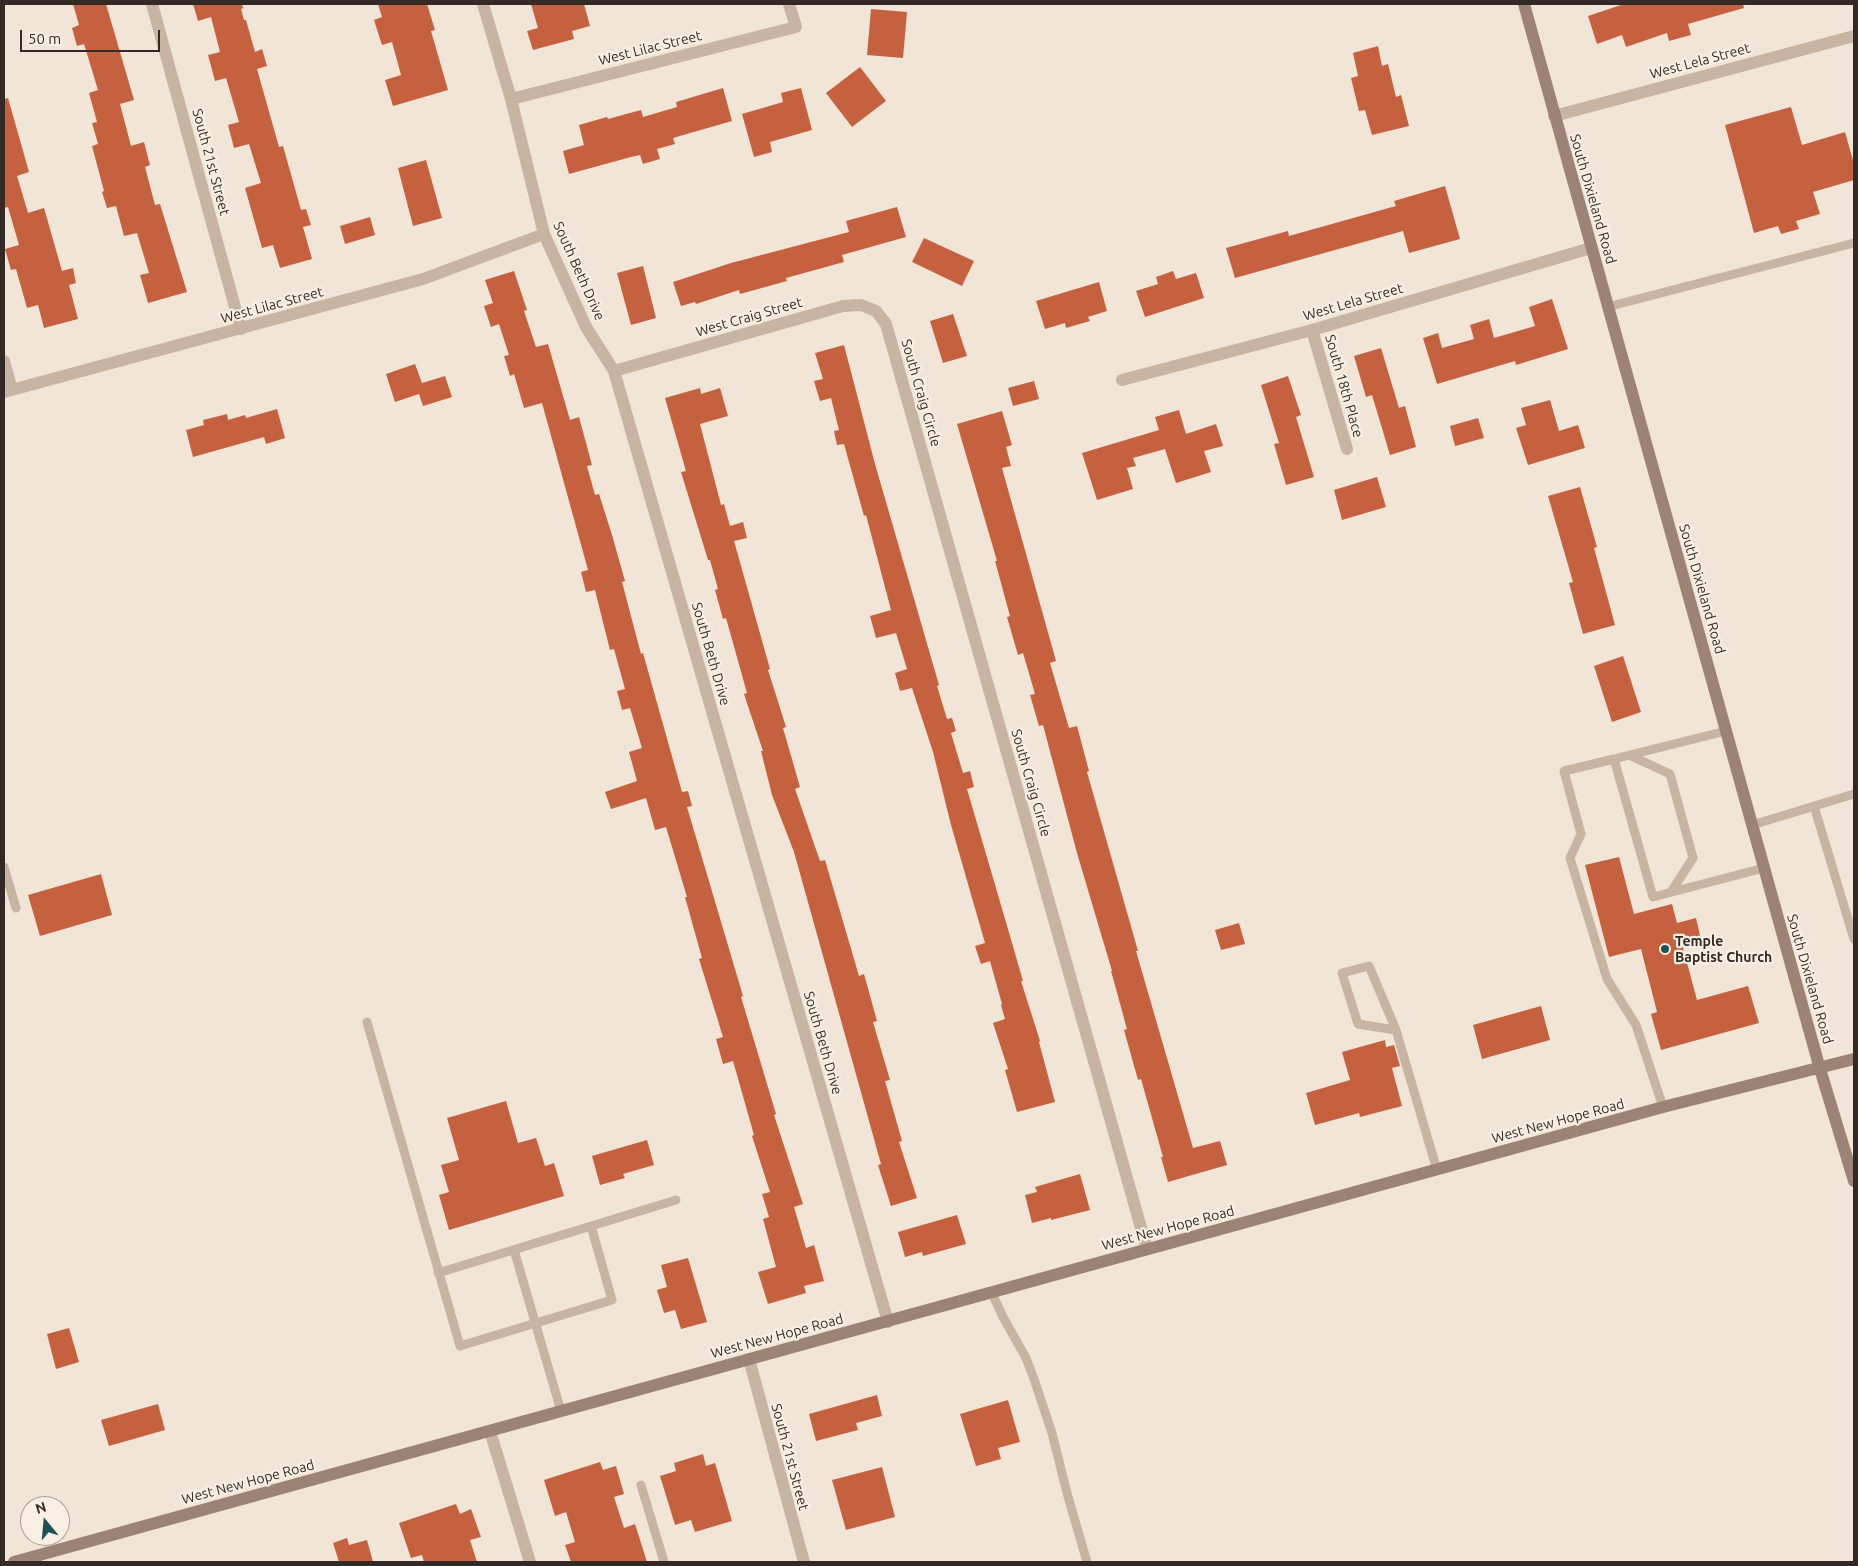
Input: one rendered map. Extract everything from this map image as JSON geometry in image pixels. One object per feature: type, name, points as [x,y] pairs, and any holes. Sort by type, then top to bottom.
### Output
[{"type":"main road","name":"South Dixieland Road","points":[[1524,4],[1820,1069],[1854,1181]]},
{"type":"main road","name":"West New Hope Road","points":[[14,1562],[1663,1107],[1854,1060]]},
{"type":"street","name":"South 21st Street","points":[[152,4],[241,329]]},
{"type":"street","name":"South Beth Drive","points":[[483,4],[511,99],[544,234],[586,327],[614,370],[888,1322]]},
{"type":"street","name":"West Lilac Street","points":[[511,99],[796,27],[789,4]]},
{"type":"street","name":"West Lela Street","points":[[1554,116],[1854,36]]},
{"type":"street","name":"West Lilac Street","points":[[8,391],[423,279],[544,234]]},
{"type":"street","name":"West Lela Street","points":[[1122,380],[1312,330],[1591,248]]},
{"type":"street","name":"West Craig Street","points":[[614,370],[843,306],[861,306],[876,311],[886,324]]},
{"type":"street","name":"South Craig Circle","points":[[886,324],[1147,1249]]},
{"type":"street","name":"South 18th Place","points":[[1312,330],[1347,450]]},
{"type":"street","points":[[4,361],[8,391]]},
{"type":"street","name":"South 21st Street","points":[[748,1359],[804,1562]]},
{"type":"street","points":[[490,1431],[530,1562]]},
{"type":"lane","points":[[1607,307],[1854,243]]},
{"type":"lane","points":[[1663,1107],[1636,1025],[1607,979],[1570,858],[1581,834],[1564,771],[1726,731]]},
{"type":"lane","points":[[1629,755],[1670,774],[1693,858],[1671,892]]},
{"type":"lane","points":[[1614,759],[1653,897],[1764,868]]},
{"type":"lane","points":[[1752,825],[1854,794]]},
{"type":"lane","points":[[1814,806],[1851,914],[1854,939]]},
{"type":"lane","points":[[4,867],[16,908]]},
{"type":"lane","points":[[1396,1030],[1358,1024],[1342,973],[1369,966],[1396,1030],[1437,1170]]},
{"type":"lane","points":[[367,1022],[460,1346],[612,1300],[591,1226]]},
{"type":"lane","points":[[438,1273],[676,1200]]},
{"type":"lane","points":[[514,1250],[560,1412]]},
{"type":"lane","points":[[992,1293],[1026,1358],[1034,1379],[1052,1432],[1067,1494],[1087,1562]]},
{"type":"lane","points":[[641,1485],[664,1562]]},
{"type":"building","points":[[73,4],[106,4],[134,100],[120,104],[131,146],[144,142],[150,165],[145,167],[155,205],[160,204],[187,292],[148,303],[140,275],[149,273],[137,233],[124,236],[116,206],[107,208],[92,146],[98,144],[92,123],[97,122],[89,93],[98,90],[84,44],[77,46],[72,28],[79,25]]},
{"type":"building","points":[[193,4],[242,4],[243,8],[241,9],[255,52],[262,49],[267,66],[257,69],[279,147],[283,146],[301,210],[306,209],[311,225],[303,227],[312,259],[280,268],[273,245],[262,248],[245,188],[261,183],[249,144],[234,148],[228,125],[239,122],[226,78],[215,81],[208,55],[220,52],[211,17],[198,21]]},
{"type":"building","points":[[378,4],[427,4],[435,30],[431,31],[448,90],[393,106],[385,80],[401,75],[392,42],[382,45],[374,20],[382,17]]},
{"type":"building","points":[[531,4],[584,4],[590,26],[572,31],[574,39],[533,50],[527,31],[538,28]]},
{"type":"building","points":[[1624,4],[1743,4],[1744,8],[1688,24],[1691,35],[1669,41],[1667,33],[1626,47],[1622,35],[1597,44],[1588,16]]},
{"type":"building","points":[[871,9],[907,12],[903,58],[867,55]]},
{"type":"building","points":[[1378,46],[1382,66],[1388,64],[1396,97],[1401,95],[1409,126],[1372,135],[1365,110],[1359,111],[1351,78],[1358,76],[1353,53]]},
{"type":"building","points":[[860,67],[886,101],[852,127],[826,93]]},
{"type":"building","points":[[723,88],[732,121],[673,138],[675,144],[657,149],[660,159],[643,164],[640,155],[569,174],[563,151],[584,145],[579,125],[641,110],[643,117],[677,107],[676,102]]},
{"type":"building","points":[[801,88],[812,130],[770,142],[772,152],[754,157],[742,114],[783,102],[781,93]]},
{"type":"building","points":[[8,98],[29,172],[17,176],[28,213],[44,208],[62,271],[73,268],[76,283],[69,285],[78,319],[44,328],[38,305],[27,308],[16,269],[11,270],[5,249],[19,245],[8,207],[4,208],[4,99]]},
{"type":"building","points":[[1791,107],[1802,145],[1845,132],[1854,164],[1854,180],[1813,192],[1820,214],[1796,221],[1799,229],[1781,234],[1778,226],[1754,233],[1725,125]]},
{"type":"building","points":[[426,160],[442,218],[413,226],[398,168]]},
{"type":"building","points":[[1445,186],[1460,239],[1409,253],[1403,231],[1235,278],[1226,248],[1288,231],[1289,236],[1396,206],[1394,201]]},
{"type":"building","points":[[897,207],[906,237],[842,255],[844,262],[786,278],[787,281],[740,294],[739,290],[696,304],[695,302],[681,306],[673,282],[731,263],[849,232],[846,221]]},
{"type":"building","points":[[370,217],[375,235],[345,244],[340,226]]},
{"type":"building","points":[[924,238],[974,261],[962,286],[912,262]]},
{"type":"building","points":[[643,266],[656,318],[631,325],[617,273]]},
{"type":"building","points":[[514,271],[527,310],[524,311],[536,347],[548,344],[570,420],[579,417],[592,465],[587,466],[595,495],[599,494],[612,535],[625,581],[622,582],[641,654],[643,653],[682,792],[688,791],[692,806],[687,807],[743,996],[741,997],[776,1114],[774,1115],[803,1204],[794,1207],[806,1248],[814,1245],[824,1281],[804,1286],[806,1293],[768,1304],[758,1272],[776,1267],[763,1219],[769,1217],[762,1194],[770,1192],[752,1136],[754,1135],[733,1061],[723,1064],[716,1039],[723,1037],[699,959],[702,958],[685,897],[687,897],[666,827],[655,830],[646,798],[611,809],[605,792],[637,781],[629,752],[642,748],[630,708],[622,710],[617,691],[625,689],[614,649],[610,650],[595,590],[586,592],[581,572],[588,570],[542,403],[524,408],[514,374],[510,376],[504,356],[509,355],[499,324],[491,327],[484,306],[493,303],[485,280]]},
{"type":"building","points":[[1173,271],[1176,279],[1196,273],[1204,298],[1145,317],[1136,291],[1158,284],[1156,277]]},
{"type":"building","points":[[1099,282],[1107,311],[1088,317],[1090,321],[1066,328],[1065,323],[1045,329],[1036,301]]},
{"type":"building","points":[[1552,299],[1568,349],[1516,365],[1515,361],[1437,384],[1423,338],[1438,333],[1442,348],[1474,339],[1470,325],[1489,319],[1494,338],[1535,326],[1529,307]]},
{"type":"building","points":[[953,314],[967,356],[943,363],[930,321]]},
{"type":"building","points":[[844,345],[875,464],[939,685],[937,686],[947,719],[952,718],[956,731],[951,733],[963,773],[970,771],[974,787],[967,789],[1023,981],[1021,981],[1040,1041],[1055,1102],[1017,1112],[1005,1070],[1008,1069],[993,1023],[1005,1019],[1002,1004],[990,961],[981,964],[975,946],[985,943],[951,825],[933,752],[912,688],[900,691],[895,673],[907,669],[896,633],[876,638],[870,616],[891,610],[866,515],[864,516],[844,444],[837,445],[834,431],[839,430],[831,398],[820,401],[814,381],[823,379],[815,353]]},
{"type":"building","points":[[1381,348],[1399,408],[1405,406],[1416,447],[1390,455],[1372,395],[1366,397],[1354,356]]},
{"type":"building","points":[[415,364],[422,383],[445,376],[452,397],[423,406],[419,394],[395,402],[386,374]]},
{"type":"building","points":[[1288,376],[1301,415],[1296,417],[1314,477],[1286,485],[1274,444],[1279,443],[1261,385]]},
{"type":"building","points":[[1034,381],[1039,399],[1013,406],[1008,388]]},
{"type":"building","points":[[700,388],[701,394],[720,388],[728,416],[700,424],[721,505],[724,504],[730,526],[743,522],[747,538],[734,541],[770,669],[768,670],[786,727],[783,728],[800,787],[795,789],[820,861],[825,860],[859,976],[864,974],[877,1021],[873,1022],[890,1080],[885,1081],[902,1141],[899,1142],[917,1198],[891,1206],[878,1165],[881,1164],[794,852],[772,795],[761,751],[763,751],[744,694],[747,693],[726,618],[723,619],[715,590],[718,589],[710,560],[708,560],[681,472],[686,471],[665,398]]},
{"type":"building","points":[[1550,400],[1559,431],[1578,425],[1585,448],[1528,465],[1516,428],[1526,425],[1521,408]]},
{"type":"building","points":[[277,409],[285,438],[266,444],[264,437],[193,457],[186,430],[204,425],[203,420],[227,414],[228,420],[245,415],[246,418]]},
{"type":"building","points":[[1179,410],[1186,434],[1216,424],[1223,446],[1204,451],[1211,472],[1176,483],[1165,449],[1133,458],[1136,466],[1127,468],[1133,489],[1097,500],[1082,453],[1159,430],[1155,417]]},
{"type":"building","points":[[1002,411],[1012,445],[1006,447],[1011,466],[1002,468],[1056,661],[1050,663],[1069,728],[1077,726],[1089,771],[1087,772],[1138,951],[1136,951],[1193,1148],[1220,1141],[1227,1165],[1168,1182],[1161,1157],[1163,1157],[1141,1079],[1138,1080],[1124,1030],[1127,1029],[1112,971],[1077,853],[1043,725],[1039,726],[1030,695],[1035,694],[1023,653],[1018,655],[1007,617],[1010,616],[995,561],[997,561],[957,424]]},
{"type":"building","points":[[1478,418],[1484,438],[1455,446],[1450,426]]},
{"type":"building","points":[[1377,477],[1386,507],[1342,520],[1334,490]]},
{"type":"building","points":[[1580,487],[1597,547],[1594,548],[1615,625],[1583,634],[1569,583],[1573,582],[1548,496]]},
{"type":"building","points":[[1623,656],[1641,712],[1612,722],[1594,666]]},
{"type":"building","points":[[1619,857],[1634,914],[1672,904],[1677,923],[1696,918],[1701,940],[1682,944],[1697,1000],[1748,986],[1759,1023],[1661,1050],[1651,1014],[1657,1012],[1641,949],[1609,957],[1585,865]]},
{"type":"building","points":[[101,874],[112,915],[40,936],[28,895]]},
{"type":"building","points":[[1239,923],[1245,944],[1221,950],[1215,930]]},
{"type":"building","points":[[1541,1006],[1550,1040],[1482,1059],[1473,1025]]},
{"type":"building","points":[[1385,1040],[1386,1047],[1394,1045],[1400,1066],[1392,1068],[1402,1106],[1360,1117],[1359,1113],[1315,1125],[1306,1093],[1350,1080],[1342,1052]]},
{"type":"building","points":[[506,1101],[518,1143],[536,1138],[545,1166],[554,1163],[564,1196],[449,1230],[439,1195],[449,1192],[441,1165],[459,1160],[447,1118]]},
{"type":"building","points":[[647,1140],[654,1165],[623,1174],[625,1178],[600,1185],[592,1156]]},
{"type":"building","points":[[1080,1174],[1090,1210],[1032,1223],[1025,1195],[1037,1192],[1035,1187]]},
{"type":"building","points":[[957,1215],[966,1244],[923,1256],[922,1252],[905,1257],[898,1232]]},
{"type":"building","points":[[688,1258],[707,1322],[681,1329],[675,1310],[664,1313],[657,1290],[667,1287],[661,1265]]},
{"type":"building","points":[[69,1328],[79,1362],[56,1369],[47,1334]]},
{"type":"building","points":[[877,1395],[882,1416],[856,1423],[858,1430],[816,1441],[809,1414]]},
{"type":"building","points":[[1008,1400],[1020,1442],[998,1448],[1001,1459],[976,1466],[960,1414]]},
{"type":"building","points":[[158,1404],[165,1430],[109,1446],[101,1420]]},
{"type":"building","points":[[703,1454],[706,1466],[715,1463],[732,1521],[695,1532],[691,1520],[675,1525],[660,1476],[676,1471],[674,1463]]},
{"type":"building","points":[[600,1462],[603,1470],[616,1466],[624,1494],[614,1497],[624,1528],[635,1524],[647,1562],[571,1562],[565,1545],[575,1542],[566,1512],[555,1516],[544,1480]]},
{"type":"building","points":[[882,1467],[895,1517],[846,1530],[832,1480]]},
{"type":"building","points":[[456,1504],[460,1514],[471,1509],[481,1537],[470,1540],[477,1562],[424,1562],[422,1555],[411,1558],[399,1523]]},
{"type":"building","points":[[347,1538],[349,1545],[367,1540],[373,1562],[339,1562],[333,1543]]},
{"type":"place","name":"Temple Baptist Church","points":[[1665,949]]}]
